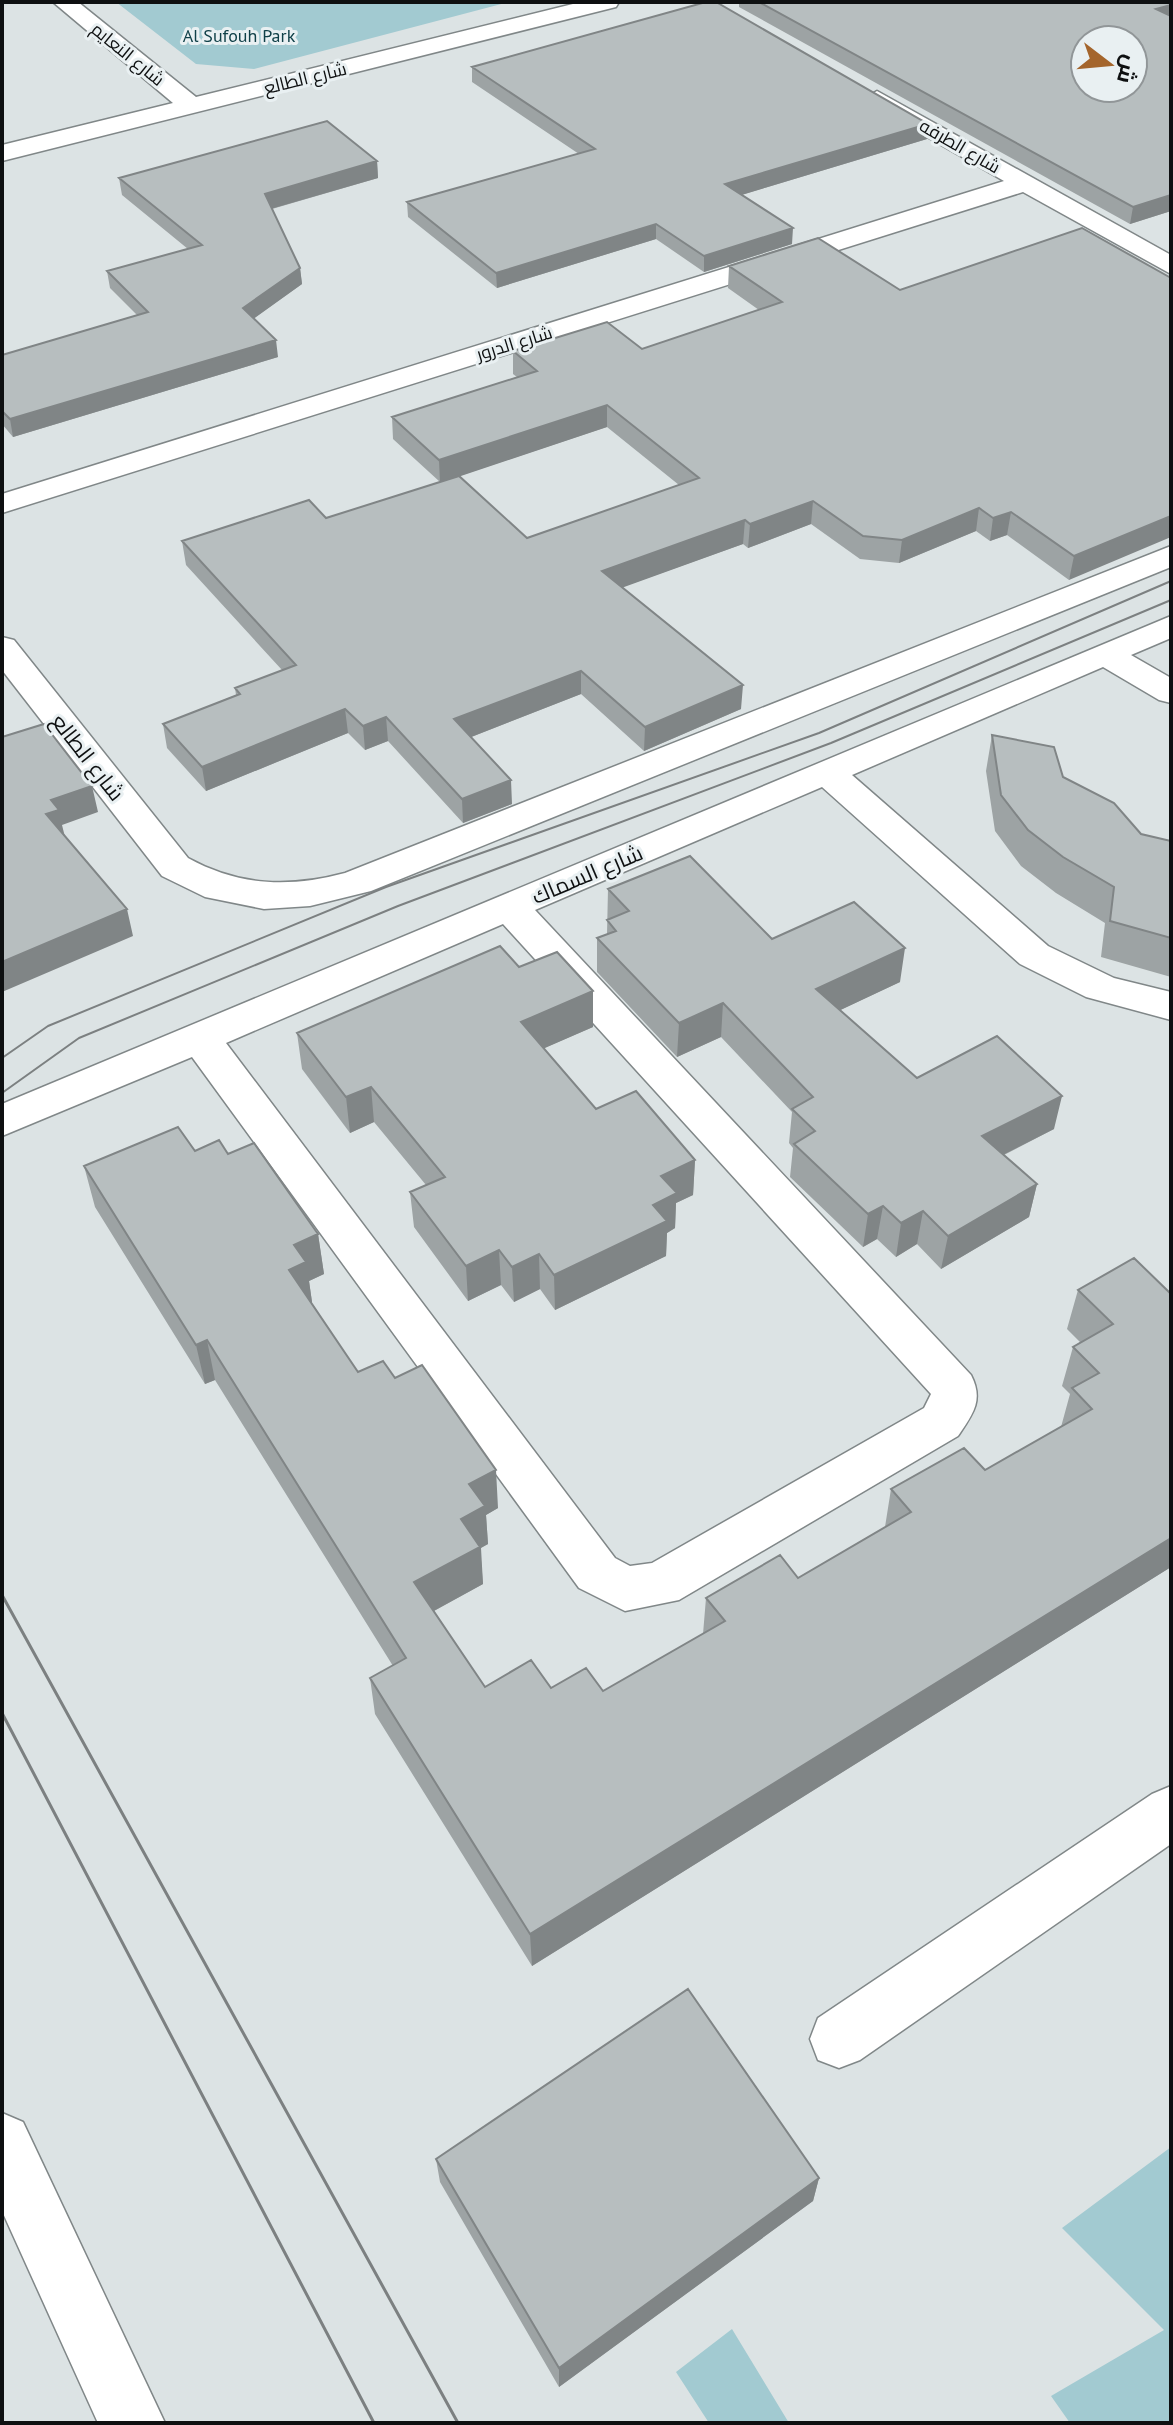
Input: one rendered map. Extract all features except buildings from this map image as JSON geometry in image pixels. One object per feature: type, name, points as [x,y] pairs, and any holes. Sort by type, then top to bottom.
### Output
[{"type":"street","name":"شارع النعايم","points":[[64,2],[192,106]]},
{"type":"street","name":"شارع الطالع","points":[[2,153],[608,2]]},
{"type":"street","name":"شارع الطرفه","points":[[860,89],[1171,266]]},
{"type":"street","name":"شارع الدرور","points":[[2,504],[1025,183]]},
{"type":"street","name":"شارع الطالع","points":[[2,647],[175,867],[197,882],[248,895],[293,897],[327,892],[1171,556]]},
{"type":"street","name":"شارع السماك","points":[[2,1121],[1171,626]]},
{"type":"street","points":[[1105,654],[1171,693]]},
{"type":"street","points":[[827,772],[1034,955],[1070,976],[1110,992],[1171,1006]]},
{"type":"street","points":[[200,1038],[597,1573],[625,1589],[661,1584],[941,1422],[955,1402],[954,1388],[510,907]]},
{"type":"street","points":[[839,2039],[1171,1812]]},
{"type":"street","points":[[2,2143],[132,2423]]},
{"type":"green space","name":"Al Sufouh Park","points":[[116,2],[509,2],[254,69],[196,64]]},
{"type":"green space","points":[[1171,2147],[1171,2423],[1070,2423],[1051,2396],[1164,2330],[1062,2228]]},
{"type":"green space","points":[[732,2329],[789,2423],[709,2423],[676,2372]]},
{"type":"tram line","points":[[2,1058],[48,1026],[386,887],[819,733],[1171,581]]},
{"type":"tram line","points":[[2,1093],[79,1038],[398,906],[831,743],[1171,600]]},
{"type":"tram line","points":[[2,1595],[458,2423]]},
{"type":"tram line","points":[[2,1713],[374,2423]]}]
